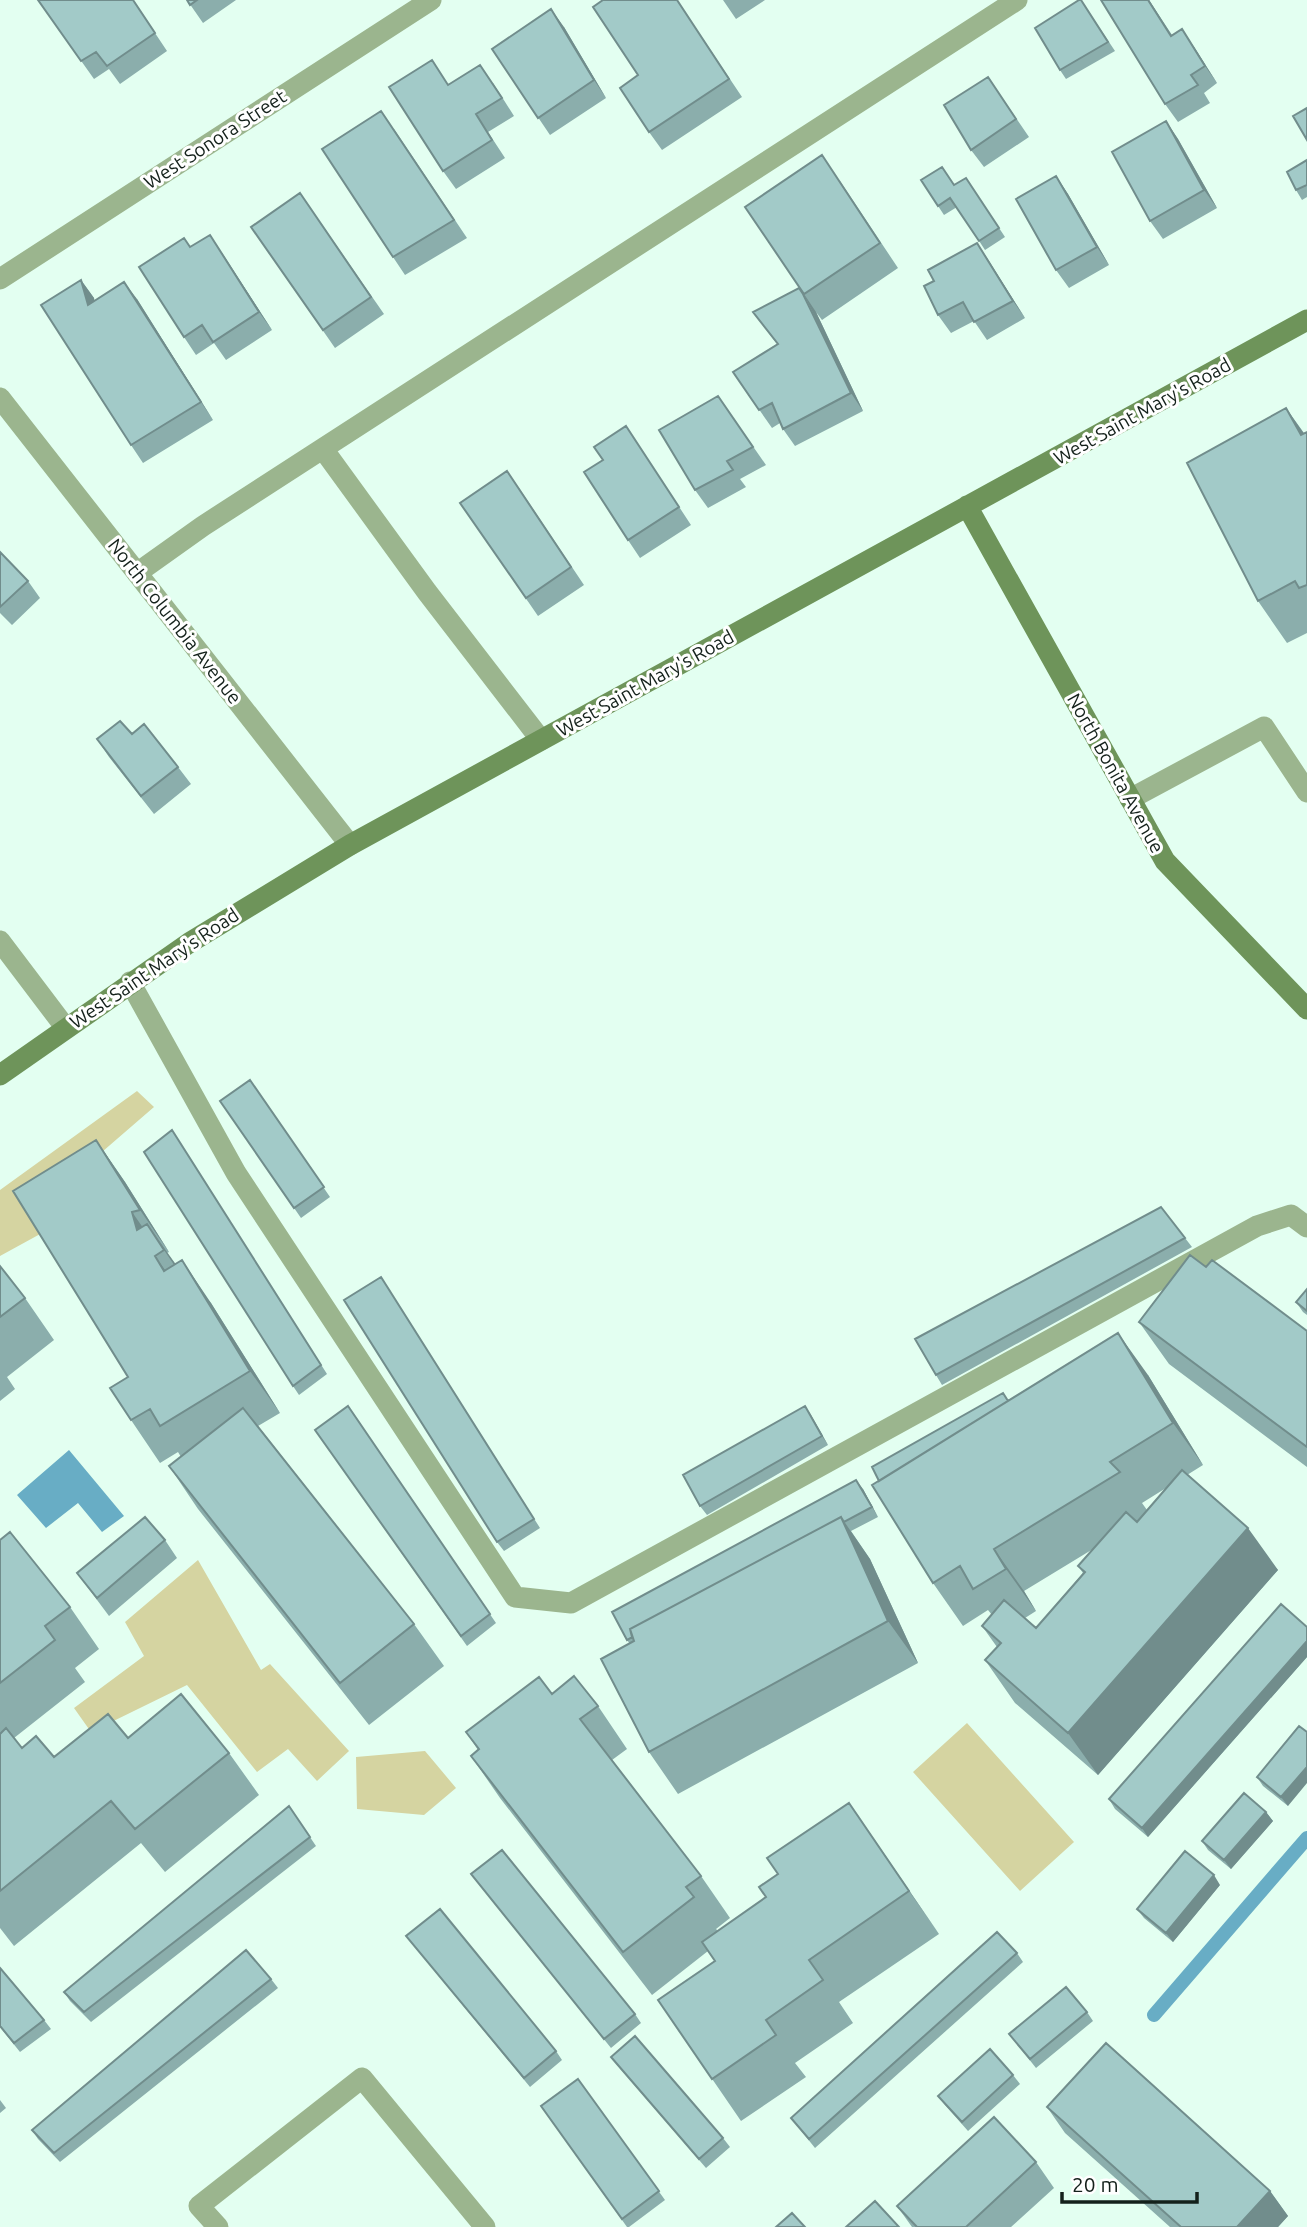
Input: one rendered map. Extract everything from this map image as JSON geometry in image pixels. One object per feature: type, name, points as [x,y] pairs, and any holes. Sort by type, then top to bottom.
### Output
[{"type":"main road","name":"West Saint Mary's Road","points":[[0,1075],[130,982],[252,903],[350,845],[1307,320]]},
{"type":"main road","name":"North Bonita Avenue","points":[[967,506],[1164,861],[1307,1009]]},
{"type":"street","name":"West Sonora Street","points":[[0,279],[431,0]]},
{"type":"street","points":[[137,573],[1017,0]]},
{"type":"street","name":"North Columbia Avenue","points":[[0,398],[350,845]]},
{"type":"street","points":[[323,450],[427,592],[541,740]]},
{"type":"street","points":[[1130,799],[1264,727],[1307,792]]},
{"type":"street","points":[[0,941],[65,1027]]},
{"type":"street","points":[[130,982],[236,1172],[515,1597],[571,1603],[1257,1226],[1291,1215],[1307,1227]]},
{"type":"street","points":[[218,2227],[199,2206],[362,2078],[485,2227]]},
{"type":"green space","points":[[137,1091],[154,1107],[36,1209],[42,1233],[0,1256],[0,1190]]},
{"type":"green space","points":[[198,1560],[261,1670],[270,1664],[349,1751],[317,1781],[288,1749],[257,1772],[187,1685],[91,1732],[74,1708],[144,1656],[125,1622]]},
{"type":"green space","points":[[967,1723],[1074,1842],[1020,1891],[913,1772]]},
{"type":"green space","points":[[425,1751],[456,1788],[424,1815],[357,1809],[356,1757]]},
{"type":"water","points":[[69,1450],[124,1516],[102,1532],[78,1503],[46,1528],[17,1495]]},
{"type":"building","points":[[38,0],[133,0],[155,33],[107,66],[96,52],[81,61]]},
{"type":"building","points":[[603,0],[677,0],[729,79],[649,132],[620,88],[638,75],[593,7]]},
{"type":"building","points":[[1079,0],[1108,42],[1060,70],[1035,28]]},
{"type":"building","points":[[1101,0],[1148,0],[1171,36],[1182,29],[1205,66],[1191,75],[1198,85],[1165,104]]},
{"type":"building","points":[[551,9],[594,80],[538,118],[492,49]]},
{"type":"building","points":[[432,60],[448,85],[480,65],[502,98],[476,114],[492,140],[443,171],[389,87]]},
{"type":"building","points":[[988,77],[1016,119],[971,150],[944,105]]},
{"type":"building","points":[[1307,108],[1307,140],[1293,116]]},
{"type":"building","points":[[381,111],[454,220],[393,257],[322,149]]},
{"type":"building","points":[[1166,121],[1204,190],[1150,221],[1112,152]]},
{"type":"building","points":[[822,155],[880,243],[804,294],[745,207]]},
{"type":"building","points":[[1307,160],[1307,185],[1296,190],[1287,172]]},
{"type":"building","points":[[942,167],[954,185],[966,178],[999,228],[979,241],[950,198],[938,206],[921,180]]},
{"type":"building","points":[[1056,176],[1097,247],[1056,270],[1016,199]]},
{"type":"building","points":[[300,193],[371,297],[323,330],[251,227]]},
{"type":"building","points":[[210,235],[259,312],[213,342],[202,325],[184,337],[139,267],[184,238],[190,247]]},
{"type":"building","points":[[977,243],[1013,301],[974,322],[963,302],[938,315],[924,286],[934,281],[928,270]]},
{"type":"building","points":[[81,280],[88,305],[124,282],[201,402],[131,445],[41,305]]},
{"type":"building","points":[[799,288],[851,393],[783,429],[772,403],[759,410],[733,372],[778,344],[753,312]]},
{"type":"building","points":[[718,396],[753,447],[727,461],[733,470],[695,490],[659,430]]},
{"type":"building","points":[[1286,408],[1301,435],[1307,432],[1307,585],[1299,588],[1295,581],[1258,601],[1187,463]]},
{"type":"building","points":[[626,426],[679,507],[628,540],[584,472],[603,460],[594,447]]},
{"type":"building","points":[[507,471],[571,567],[526,598],[460,503]]},
{"type":"building","points":[[0,552],[28,581],[0,607]]},
{"type":"building","points":[[120,721],[132,734],[144,724],[178,767],[141,796],[97,739]]},
{"type":"building","points":[[250,1080],[324,1187],[294,1208],[220,1101]]},
{"type":"building","points":[[172,1130],[321,1365],[293,1386],[144,1152]]},
{"type":"building","points":[[96,1140],[140,1210],[132,1212],[137,1230],[147,1224],[164,1250],[155,1256],[164,1271],[182,1260],[250,1371],[160,1426],[150,1409],[131,1420],[110,1388],[128,1377],[13,1191]]},
{"type":"building","points":[[1161,1207],[1185,1238],[936,1375],[915,1339]]},
{"type":"building","points":[[1190,1255],[1206,1267],[1212,1260],[1307,1331],[1307,1447],[1139,1322]]},
{"type":"building","points":[[0,1266],[25,1298],[0,1317]]},
{"type":"building","points":[[381,1277],[534,1519],[497,1542],[344,1300]]},
{"type":"building","points":[[1307,1289],[1307,1311],[1296,1302]]},
{"type":"building","points":[[1118,1333],[1173,1423],[1110,1462],[1120,1472],[994,1549],[1006,1569],[973,1589],[960,1566],[933,1583],[872,1485]]},
{"type":"building","points":[[1003,1393],[1008,1401],[879,1481],[872,1467]]},
{"type":"building","points":[[348,1406],[490,1614],[461,1636],[315,1430]]},
{"type":"building","points":[[805,1406],[822,1436],[700,1506],[683,1475]]},
{"type":"building","points":[[243,1408],[414,1624],[340,1683],[169,1466]]},
{"type":"building","points":[[1182,1470],[1248,1528],[1068,1733],[985,1660],[1001,1643],[982,1626],[1004,1600],[1036,1628],[1085,1572],[1078,1566],[1126,1512],[1137,1522]]},
{"type":"building","points":[[856,1480],[872,1507],[844,1522],[841,1517],[630,1629],[632,1637],[627,1640],[612,1612]]},
{"type":"building","points":[[145,1517],[165,1540],[97,1598],[77,1573]]},
{"type":"building","points":[[841,1517],[888,1621],[649,1752],[601,1659],[634,1641],[630,1629]]},
{"type":"building","points":[[10,1532],[70,1607],[45,1626],[55,1640],[0,1683],[0,1540]]},
{"type":"building","points":[[1281,1604],[1307,1627],[1307,1641],[1142,1828],[1109,1799]]},
{"type":"building","points":[[574,1676],[598,1706],[580,1719],[701,1876],[686,1887],[694,1897],[623,1952],[471,1756],[479,1749],[466,1732],[539,1677],[552,1694]]},
{"type":"building","points":[[181,1694],[229,1753],[135,1829],[111,1801],[0,1891],[0,1734],[6,1728],[22,1748],[36,1736],[54,1757],[108,1714],[128,1738]]},
{"type":"building","points":[[1299,1726],[1307,1732],[1307,1767],[1281,1797],[1257,1777]]},
{"type":"building","points":[[1244,1793],[1266,1812],[1224,1860],[1202,1841]]},
{"type":"building","points":[[849,1803],[909,1891],[809,1960],[823,1980],[766,2020],[776,2035],[712,2079],[658,2000],[715,1961],[702,1942],[766,1897],[759,1887],[778,1874],[767,1858]]},
{"type":"building","points":[[289,1806],[310,1837],[84,2012],[64,1992]]},
{"type":"building","points":[[502,1850],[635,2014],[604,2039],[471,1874]]},
{"type":"building","points":[[1185,1851],[1214,1875],[1166,1933],[1137,1909]]},
{"type":"building","points":[[440,1909],[556,2051],[524,2078],[406,1936]]},
{"type":"building","points":[[997,1932],[1017,1953],[809,2139],[791,2118]]},
{"type":"building","points":[[246,1950],[271,1979],[54,2153],[32,2130]]},
{"type":"building","points":[[0,1968],[44,2020],[14,2043],[0,2026]]},
{"type":"building","points":[[1066,1987],[1087,2012],[1030,2059],[1009,2034]]},
{"type":"building","points":[[635,2036],[723,2138],[699,2159],[611,2057]]},
{"type":"building","points":[[1106,2043],[1270,2191],[1237,2227],[1181,2227],[1047,2107]]},
{"type":"building","points":[[990,2049],[1013,2075],[962,2122],[938,2096]]},
{"type":"building","points":[[578,2079],[659,2191],[622,2219],[541,2106]]},
{"type":"building","points":[[994,2117],[1036,2162],[966,2227],[917,2227],[897,2206]]},
{"type":"building","points":[[875,2201],[899,2227],[846,2227]]},
{"type":"building","points":[[792,2213],[805,2227],[776,2227]]},
{"type":"waterway","points":[[1154,2015],[1307,1838]]}]
